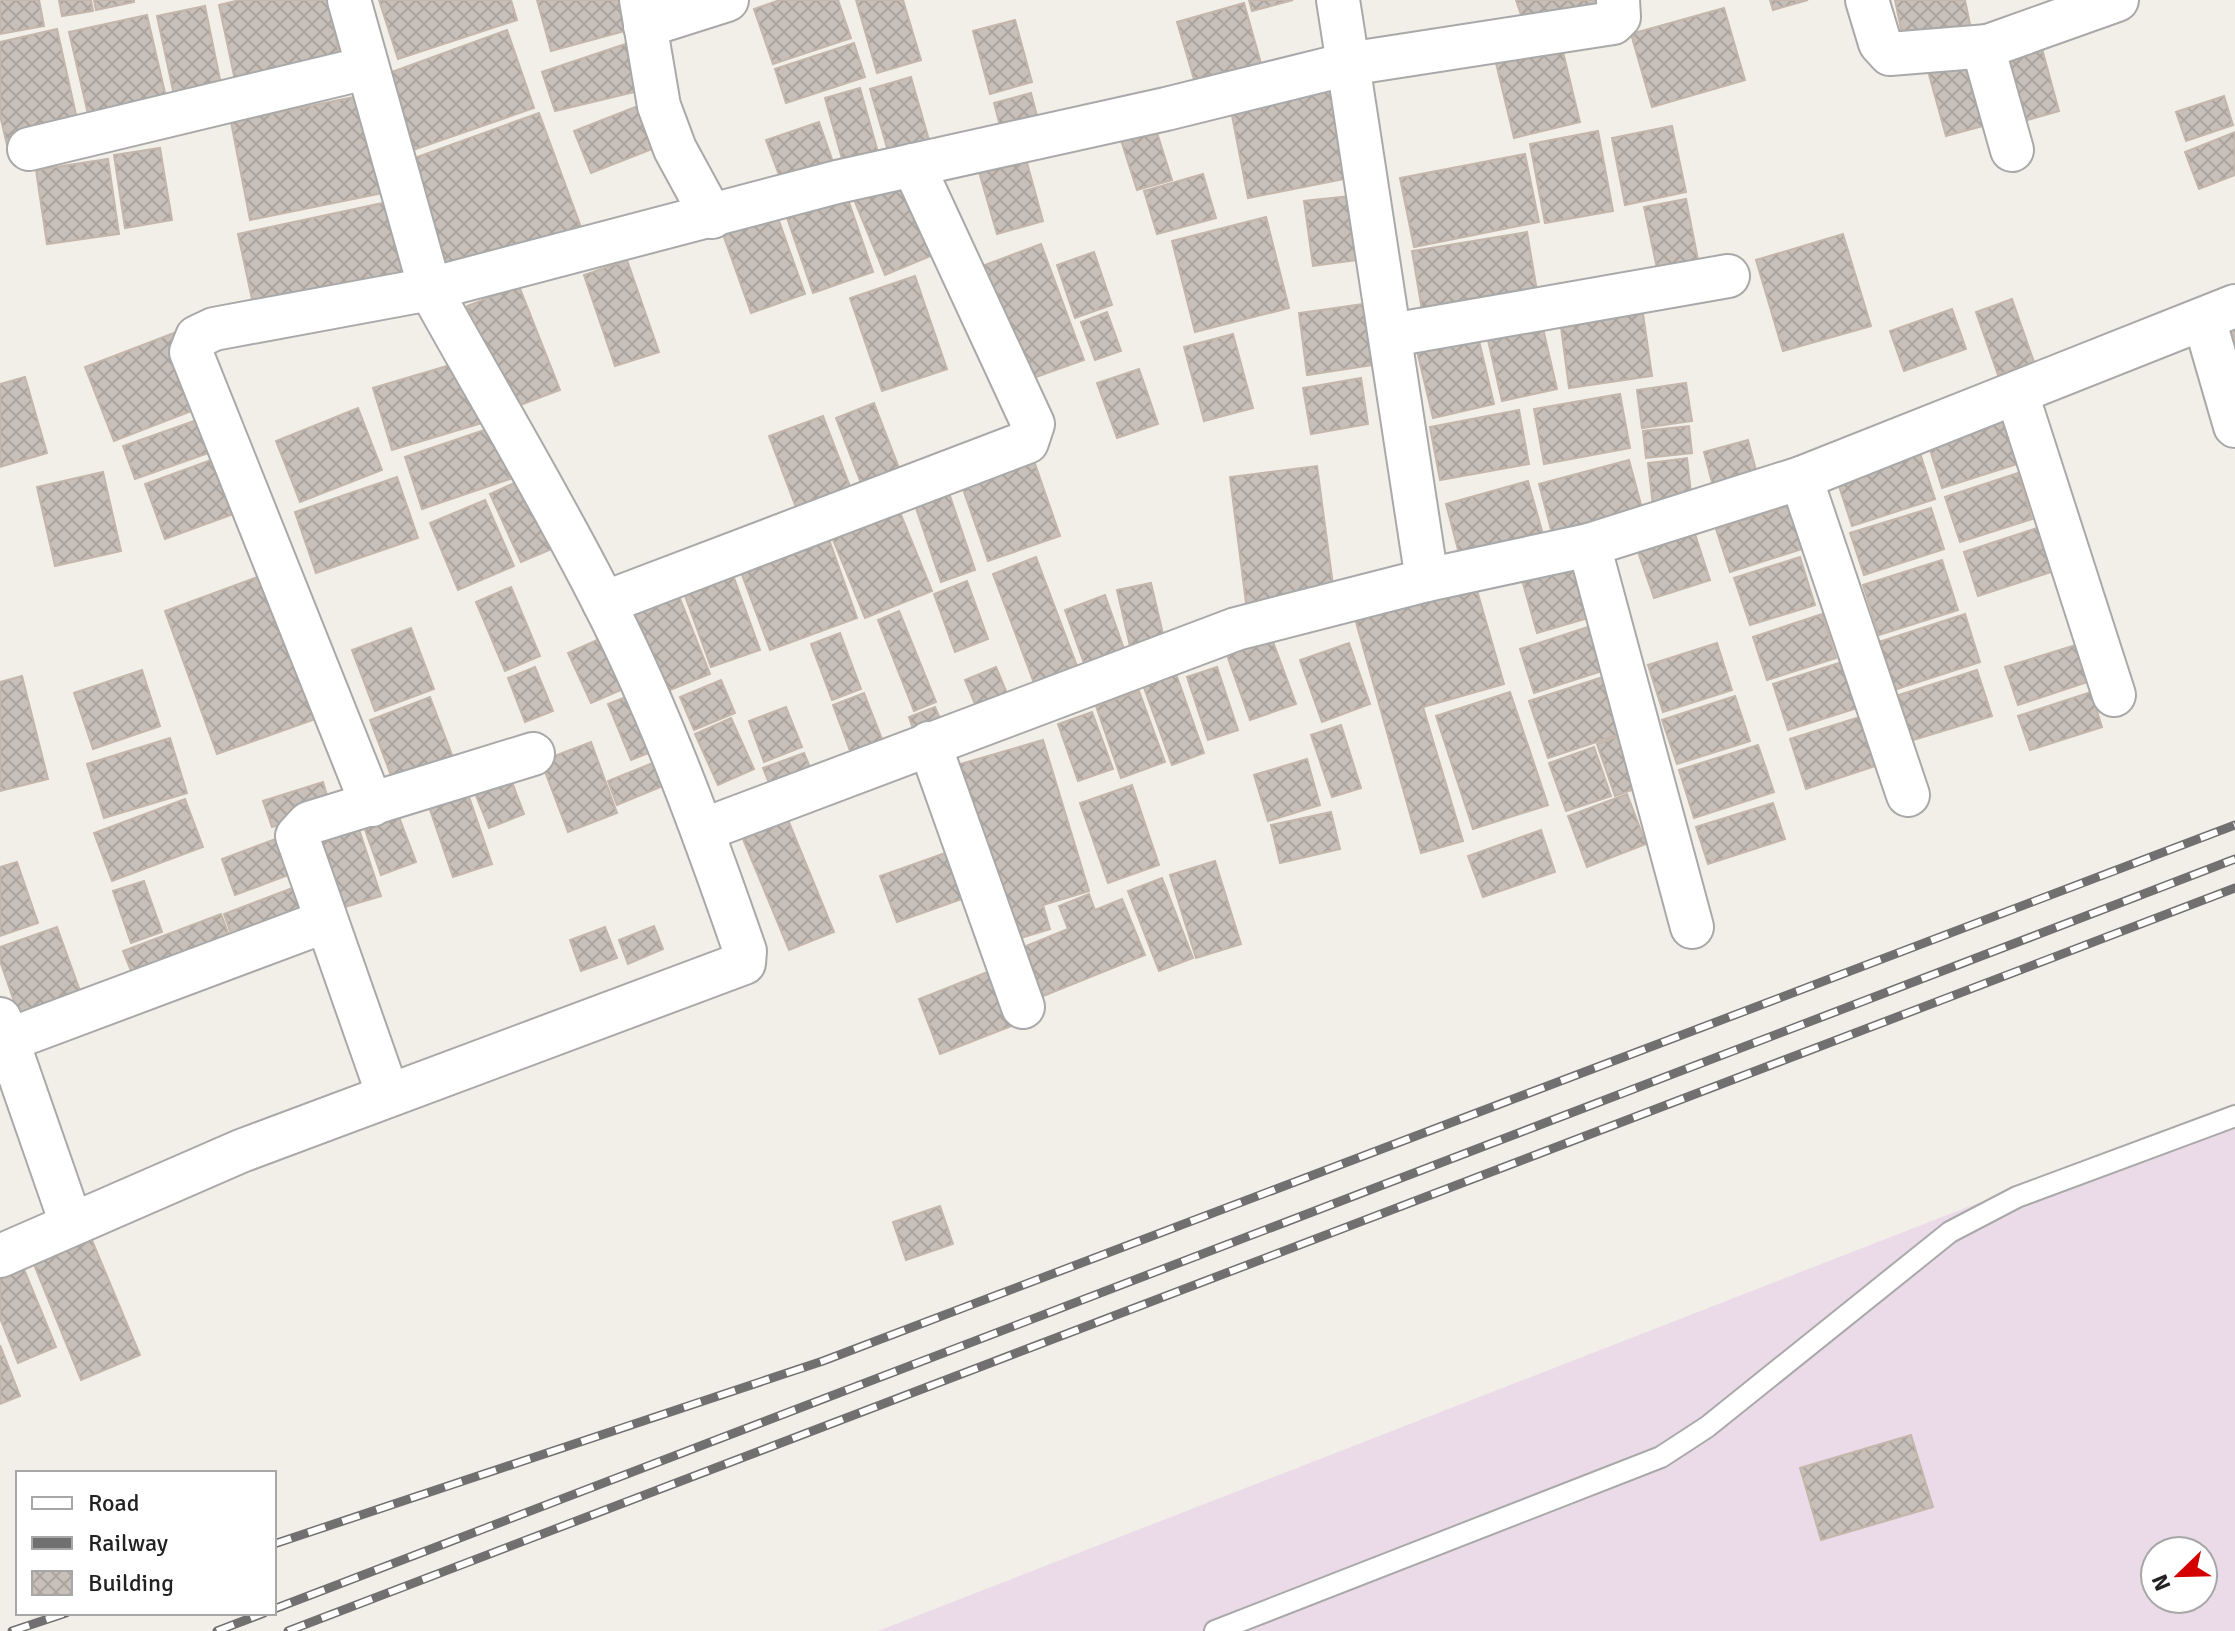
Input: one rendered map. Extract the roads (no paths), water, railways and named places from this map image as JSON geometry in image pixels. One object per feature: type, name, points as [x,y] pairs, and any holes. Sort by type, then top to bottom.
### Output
[{"type":"street","points":[[0,1256],[241,1151],[744,963],[745,951],[703,830],[656,715],[604,603],[430,289],[349,0]]},
{"type":"street","points":[[712,217],[666,128],[643,13],[727,0]]},
{"type":"street","points":[[1338,0],[1392,335],[1427,580]]},
{"type":"street","points":[[372,805],[191,352],[197,337],[214,329],[430,289],[913,165],[1348,64],[1613,23],[1619,17],[1618,0]]},
{"type":"street","points":[[1867,0],[1880,43],[1890,54],[1988,46],[2117,0]]},
{"type":"street","points":[[1988,46],[1986,58],[2012,150]]},
{"type":"street","points":[[29,149],[366,68]]},
{"type":"street","points":[[604,603],[1027,442],[1033,424],[913,165]]},
{"type":"street","points":[[1392,335],[1728,276]]},
{"type":"street","points":[[703,830],[1236,629],[1427,580],[1589,545],[1801,478],[2219,312],[2235,426]]},
{"type":"street","points":[[2017,394],[2114,695]]},
{"type":"street","points":[[1801,478],[1908,795]]},
{"type":"street","points":[[1589,545],[1692,927]]},
{"type":"street","points":[[929,743],[1023,1007]]},
{"type":"street","points":[[388,1095],[297,836],[309,823],[533,754]]},
{"type":"street","points":[[71,1223],[16,1126],[4,1029],[326,921]]},
{"type":"lane","points":[[1215,1631],[1661,1457],[1695,1436],[1950,1232],[2017,1197],[2235,1116]]},
{"type":"railway","points":[[276,1543],[823,1361],[2235,825]]},
{"type":"railway","points":[[276,1608],[2235,859]]},
{"type":"railway","points":[[288,1631],[2235,888]]},
{"type":"railway","points":[[12,1631],[60,1615]]},
{"type":"railway","points":[[217,1631],[259,1615]]}]
